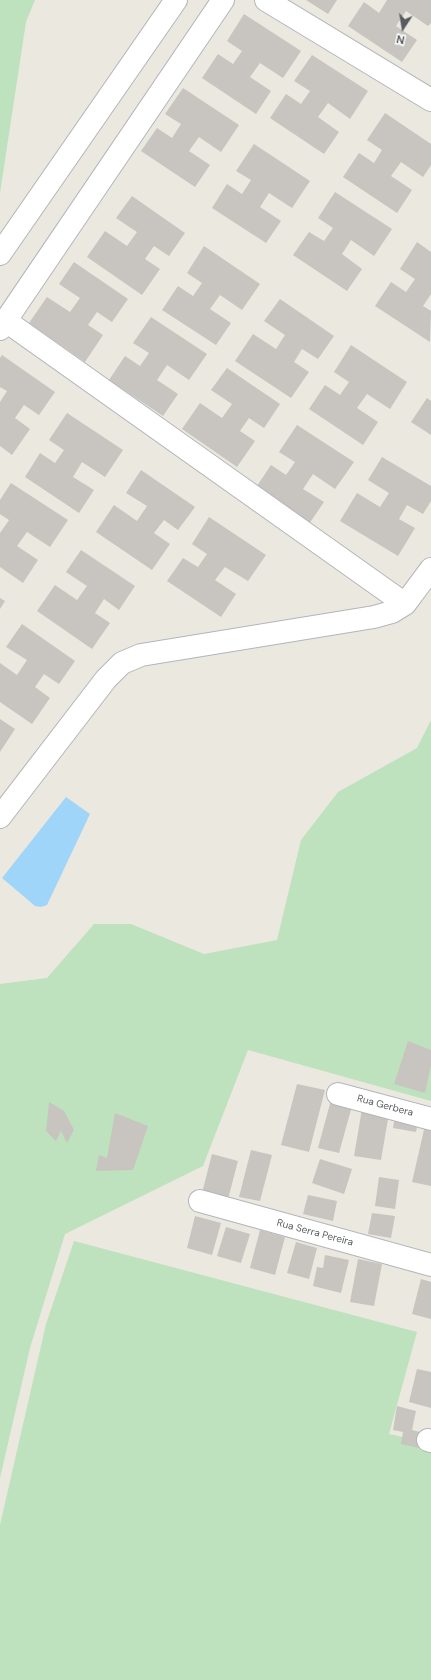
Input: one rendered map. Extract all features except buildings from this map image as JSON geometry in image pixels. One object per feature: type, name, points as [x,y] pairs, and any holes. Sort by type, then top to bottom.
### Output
[{"type":"street","points":[[0,254],[176,0]]},
{"type":"street","points":[[223,0],[3,325],[405,604]]},
{"type":"street","points":[[266,0],[431,100]]},
{"type":"street","points":[[0,817],[106,678],[122,663],[141,655],[374,617],[392,612],[405,604],[431,569]]},
{"type":"street","name":"Rua Gerbera","points":[[338,1094],[431,1119]]},
{"type":"street","name":"Rua Serra Pereira","points":[[200,1201],[431,1265]]},
{"type":"green space","points":[[0,0],[35,0],[26,22],[0,193]]},
{"type":"green space","points":[[431,720],[431,1101],[248,1050],[203,1166],[65,1234],[30,1348],[0,1478],[0,984],[47,978],[94,924],[131,924],[204,954],[277,940],[301,840],[338,792],[417,748]]},
{"type":"green space","points":[[74,1241],[417,1332],[389,1434],[431,1443],[431,1680],[0,1680],[0,1525],[46,1324]]},
{"type":"water","points":[[66,797],[90,814],[47,905],[41,907],[35,906],[2,878]]}]
